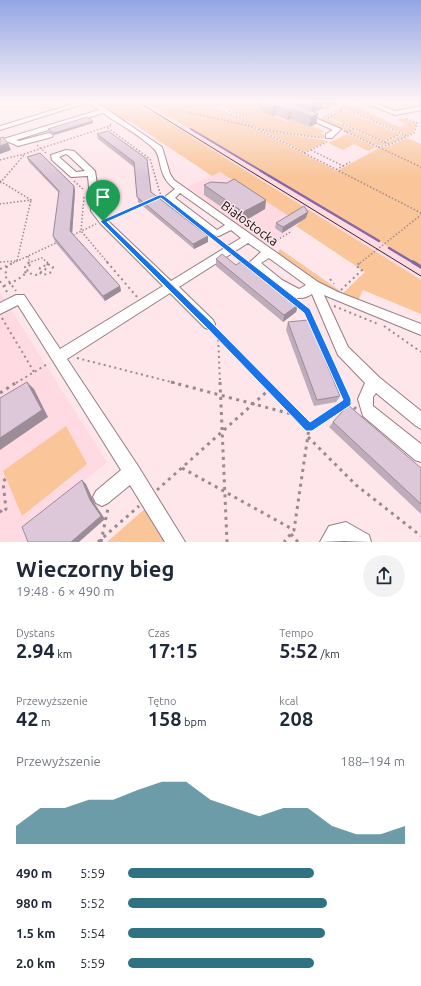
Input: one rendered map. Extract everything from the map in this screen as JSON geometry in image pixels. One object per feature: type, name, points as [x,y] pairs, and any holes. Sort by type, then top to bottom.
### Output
[{"type":"street","points":[[0,142],[49,127]]},
{"type":"street","name":"Białostocka","points":[[123,127],[159,149],[168,178],[180,189],[314,285],[334,295],[421,330]]},
{"type":"street","points":[[330,138],[338,127]]},
{"type":"street","points":[[10,139],[16,144],[50,134]]},
{"type":"street","points":[[92,173],[96,211],[103,221],[208,324]]},
{"type":"street","points":[[180,189],[169,198],[215,233],[219,233],[231,226]]},
{"type":"street","points":[[55,359],[248,238]]},
{"type":"street","points":[[266,251],[254,263],[286,289],[296,294],[304,294],[314,285],[343,351],[375,384],[421,421]]},
{"type":"street","points":[[0,309],[20,298],[55,359],[132,472],[176,542]]},
{"type":"street","points":[[375,384],[366,392],[364,401],[368,411],[421,454]]},
{"type":"street","points":[[107,493],[132,472]]},
{"type":"street","points":[[329,542],[336,533],[346,531],[362,542]]},
{"type":"path","points":[[0,160],[41,149],[104,127]]},
{"type":"path","points":[[109,127],[108,128],[150,159],[161,196],[167,201]]},
{"type":"path","points":[[253,127],[330,138]]},
{"type":"path","points":[[341,127],[346,132],[421,167]]},
{"type":"path","points":[[345,127],[354,129],[390,145]]},
{"type":"path","points":[[387,127],[408,136]]},
{"type":"path","points":[[378,147],[390,145],[414,133],[416,127]]},
{"type":"path","points":[[256,128],[421,214],[356,266],[362,270],[339,292]]},
{"type":"path","points":[[346,132],[354,129]]},
{"type":"path","points":[[384,142],[400,134]]},
{"type":"path","points":[[31,140],[52,159]]},
{"type":"path","points":[[310,150],[343,166]]},
{"type":"path","points":[[24,154],[0,182],[31,200]]},
{"type":"path","points":[[320,161],[326,158]]},
{"type":"path","points":[[337,169],[350,162]]},
{"type":"path","points":[[74,180],[84,190],[81,231],[137,297]]},
{"type":"path","points":[[156,198],[161,196]]},
{"type":"path","points":[[0,204],[31,200]]},
{"type":"path","points":[[17,261],[31,200]]},
{"type":"path","points":[[68,237],[144,203]]},
{"type":"path","points":[[266,251],[292,231]]},
{"type":"path","points":[[0,269],[61,240]]},
{"type":"path","points":[[229,250],[248,264]]},
{"type":"path","points":[[3,286],[26,273],[29,268],[30,261],[28,256]]},
{"type":"path","points":[[26,273],[25,267],[30,261],[42,258],[53,267],[52,271],[46,274],[40,273]]},
{"type":"path","points":[[0,262],[17,261]]},
{"type":"path","points":[[40,273],[40,268],[48,264]]},
{"type":"path","points":[[26,273],[31,275],[40,273],[46,269],[48,264]]},
{"type":"path","points":[[8,265],[4,273],[16,289],[17,300]]},
{"type":"path","points":[[330,279],[334,285]]},
{"type":"path","points":[[295,300],[307,311],[348,402],[358,411]]},
{"type":"path","points":[[320,300],[385,327],[421,352]]},
{"type":"path","points":[[0,315],[34,372]]},
{"type":"path","points":[[208,324],[309,428]]},
{"type":"path","points":[[218,334],[221,433],[227,542]]},
{"type":"path","points":[[77,358],[296,415]]},
{"type":"path","points":[[0,393],[55,359]]},
{"type":"path","points":[[101,541],[148,497],[271,388]]},
{"type":"path","points":[[284,542],[294,530],[309,428],[348,402]]},
{"type":"path","points":[[308,437],[356,484],[421,536]]},
{"type":"path","points":[[182,468],[294,530]]},
{"type":"path","points":[[0,510],[2,513],[6,509],[3,482],[6,478]]},
{"type":"path","points":[[101,541],[107,493]]},
{"type":"path","points":[[291,534],[298,542]]},
{"type":"shaded area","points":[[139,127],[177,127],[421,280],[421,314],[363,290],[358,301],[319,285],[280,257],[278,252],[280,249],[343,293],[365,272],[296,226],[300,223],[220,172],[212,176]]},
{"type":"shaded area","points":[[177,127],[190,128],[421,266],[421,280]]},
{"type":"shaded area","points":[[187,127],[252,127],[337,171],[379,148],[390,146],[407,138],[421,144],[421,266]]},
{"type":"shaded area","points":[[256,127],[315,127],[324,131],[321,133],[331,139]]},
{"type":"shaded area","points":[[337,127],[348,127],[352,129],[347,132]]},
{"type":"shaded area","points":[[352,127],[384,127],[400,134],[383,141]]},
{"type":"shaded area","points":[[390,127],[415,127],[413,133],[408,135]]},
{"type":"shaded area","points":[[260,129],[328,141],[304,152]]},
{"type":"shaded area","points":[[353,130],[385,143],[403,134],[407,136],[389,144],[377,145],[348,132]]},
{"type":"shaded area","points":[[347,134],[376,147],[368,151],[354,144],[343,150],[328,143]]},
{"type":"shaded area","points":[[220,172],[301,224],[266,245],[187,187]]},
{"type":"shaded area","points":[[0,292],[107,462],[24,529],[29,542],[0,542]]},
{"type":"shaded area","points":[[66,426],[87,464],[22,516],[3,471]]},
{"type":"shaded area","points":[[147,507],[169,542],[107,542]]},
{"type":"building","points":[[54,127],[73,127],[54,133],[48,129]]},
{"type":"building","points":[[108,131],[147,159],[151,192],[208,236],[193,244],[137,197],[134,162],[97,134]]},
{"type":"building","points":[[3,137],[8,143],[0,146],[0,138]]},
{"type":"building","points":[[40,153],[74,186],[70,231],[120,286],[103,296],[53,236],[59,191],[27,157]]},
{"type":"building","points":[[234,179],[266,200],[243,212],[204,185],[211,182],[227,183]]},
{"type":"building","points":[[304,206],[308,212],[283,227],[276,223]]},
{"type":"building","points":[[222,254],[236,265],[242,261],[298,305],[284,315],[216,259]]},
{"type":"building","points":[[308,320],[340,396],[317,400],[288,322]]},
{"type":"building","points":[[27,382],[42,410],[0,438],[0,398]]},
{"type":"building","points":[[348,405],[421,468],[421,504],[333,422]]},
{"type":"building","points":[[82,480],[90,500],[101,516],[71,542],[28,542],[22,527]]},
{"type":"waterway","points":[[191,129],[263,172]]},
{"type":"waterway","points":[[261,171],[379,241]]},
{"type":"waterway","points":[[389,248],[414,263]]},
{"type":"waterway","points":[[413,262],[421,267]]},
{"type":"tram line","points":[[179,127],[421,276]]},
{"type":"route","points":[[161,196],[307,311],[348,402],[309,428],[208,324],[103,221],[161,196]]}]
